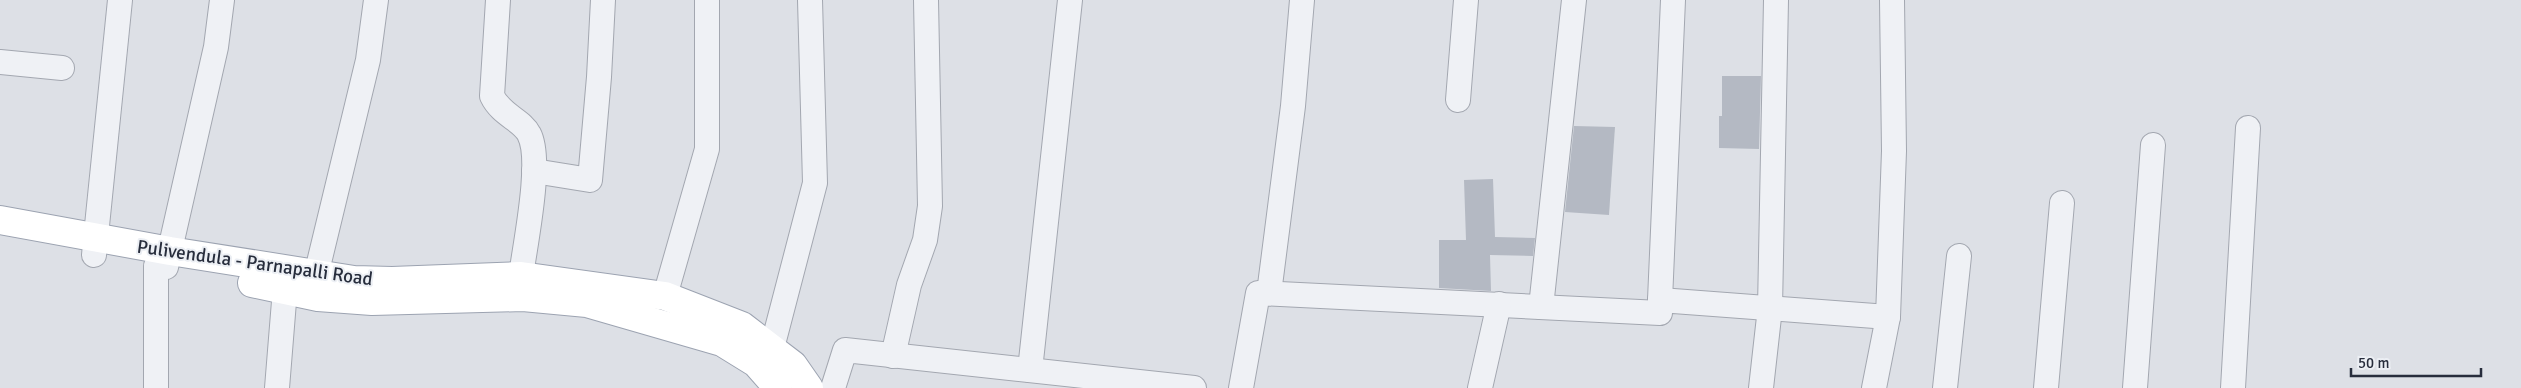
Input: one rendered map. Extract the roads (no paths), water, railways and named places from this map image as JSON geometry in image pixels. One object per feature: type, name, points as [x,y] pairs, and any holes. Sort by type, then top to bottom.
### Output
[{"type":"main road","name":"Pulivendula - Parnapalli Road","points":[[0,220],[95,247],[318,297],[372,301],[524,297],[588,304],[722,342],[756,363],[778,388]]},
{"type":"main road","name":"Pulivendula - Parnapalli Road","points":[[0,238],[95,247]]},
{"type":"main road","name":"Pulivendula - Parnapalli Road","points":[[164,262],[354,280],[392,281],[521,276],[665,296],[742,326],[793,365],[809,388]]},
{"type":"street","points":[[95,247],[120,0]]},
{"type":"street","points":[[156,388],[164,262],[216,47],[222,0]]},
{"type":"street","points":[[316,275],[368,60],[376,0]]},
{"type":"street","points":[[498,0],[492,96],[498,108],[528,132],[534,145],[534,171],[521,276]]},
{"type":"street","points":[[534,171],[590,180],[599,76],[602,0]]},
{"type":"street","points":[[665,296],[707,149],[707,0]]},
{"type":"street","points":[[772,348],[815,183],[810,0]]},
{"type":"street","points":[[893,356],[909,285],[925,240],[930,206],[926,0]]},
{"type":"street","points":[[1030,370],[1070,0]]},
{"type":"street","points":[[1269,292],[1293,106],[1302,0]]},
{"type":"street","points":[[1458,100],[1466,0]]},
{"type":"street","points":[[1541,307],[1574,0]]},
{"type":"street","points":[[1241,388],[1258,292],[1660,313],[1673,0]]},
{"type":"street","points":[[1761,388],[1770,308],[1776,0]]},
{"type":"street","points":[[1874,388],[1888,317],[1894,150],[1892,0]]},
{"type":"street","points":[[0,62],[62,68]]},
{"type":"street","points":[[2234,388],[2248,128]]},
{"type":"street","points":[[2135,388],[2153,145]]},
{"type":"street","points":[[2046,388],[2062,203]]},
{"type":"street","points":[[1945,388],[1959,256]]},
{"type":"street","points":[[277,388],[277,367],[285,289]]},
{"type":"street","points":[[1660,300],[1888,317]]},
{"type":"street","points":[[1480,388],[1498,304]]},
{"type":"street","points":[[833,388],[845,350],[1194,388]]}]
